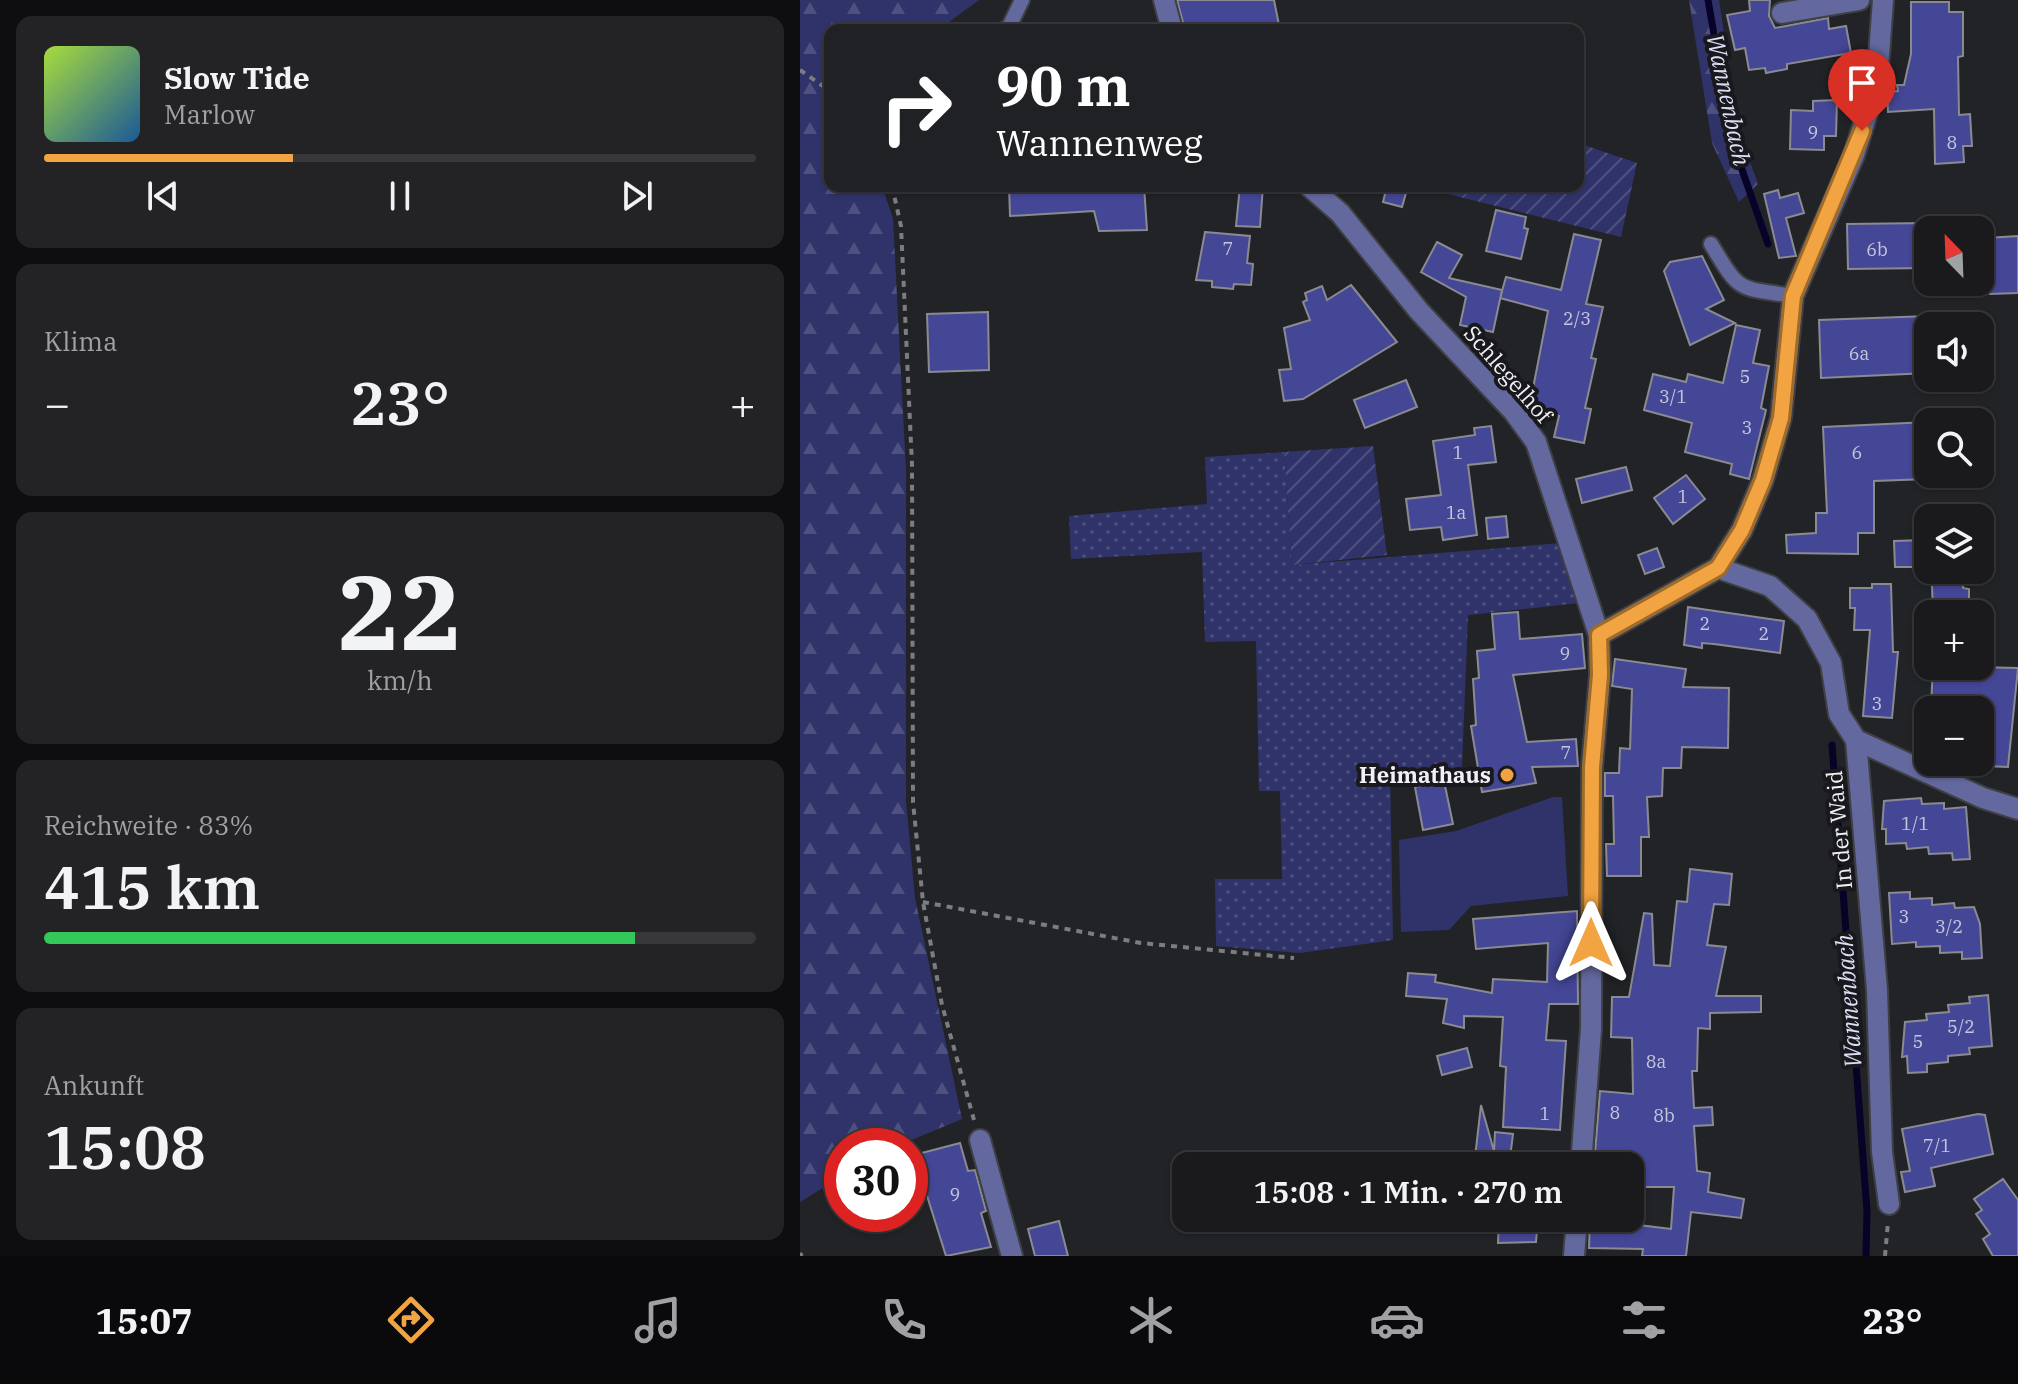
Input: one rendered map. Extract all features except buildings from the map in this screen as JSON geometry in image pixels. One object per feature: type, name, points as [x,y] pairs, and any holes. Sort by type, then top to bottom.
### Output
[{"type":"street","points":[[1164,0],[1170,24]]},
{"type":"street","points":[[1782,13],[1859,0]]},
{"type":"street","points":[[1599,635],[1718,568],[1742,530],[1763,480],[1781,418],[1793,296],[1854,155],[1877,82],[1883,0]]},
{"type":"street","name":"Schlegelhof","points":[[1316,192],[1340,213],[1419,311],[1514,412],[1536,442],[1599,635],[1600,675],[1592,767],[1591,1029],[1582,1152]]},
{"type":"street","points":[[1718,568],[1770,586],[1807,619],[1831,663],[1839,714],[1856,740],[1983,798],[2018,809]]},
{"type":"street","name":"In der Waid","points":[[1856,740],[1877,990],[1882,1152],[1889,1204]]},
{"type":"street","points":[[980,1140],[1012,1256]]},
{"type":"street","points":[[1574,1256],[1576,1232]]},
{"type":"lane","points":[[1010,24],[1022,0]]},
{"type":"lane","points":[[1711,244],[1732,280],[1742,288],[1793,296]]},
{"type":"path","points":[[800,70],[824,87]]},
{"type":"path","points":[[893,192],[901,226],[912,465],[913,802],[923,902],[942,1005],[980,1140]]},
{"type":"path","points":[[923,902],[1141,943],[1294,958]]},
{"type":"path","points":[[1885,1256],[1889,1204]]},
{"type":"green space","points":[[800,0],[979,0],[946,24],[824,24],[824,192],[884,192],[893,219],[906,471],[906,801],[915,898],[962,1119],[928,1133],[928,1128],[824,1128],[824,1187],[800,1202]]},
{"type":"green space","points":[[1689,0],[1719,0],[1738,129],[1758,184],[1739,202],[1712,143]]},
{"type":"green space","points":[[1584,145],[1637,163],[1621,237],[1444,193],[1584,192]]},
{"type":"green space","points":[[1373,446],[1387,555],[1292,565],[1284,452]]},
{"type":"green space","points":[[1284,452],[1292,565],[1562,543],[1579,603],[1468,615],[1462,768],[1390,770],[1393,940],[1300,953],[1216,946],[1215,879],[1282,879],[1280,791],[1259,791],[1256,641],[1205,642],[1202,552],[1071,559],[1069,516],[1207,504],[1205,457]]},
{"type":"green space","points":[[1553,797],[1562,797],[1568,896],[1471,906],[1449,930],[1401,932],[1399,840],[1456,831]]},
{"type":"waterway","name":"Wannenbach","points":[[1708,0],[1733,144],[1768,244]]},
{"type":"waterway","name":"Wannenbach","points":[[1832,745],[1867,1211],[1866,1256]]},
{"type":"place","name":"Heimathaus","points":[[1507,775]]},
{"type":"route","points":[[1591,943],[1592,767],[1600,675],[1599,635],[1718,568],[1742,530],[1763,480],[1781,418],[1793,296],[1862,131]]}]
